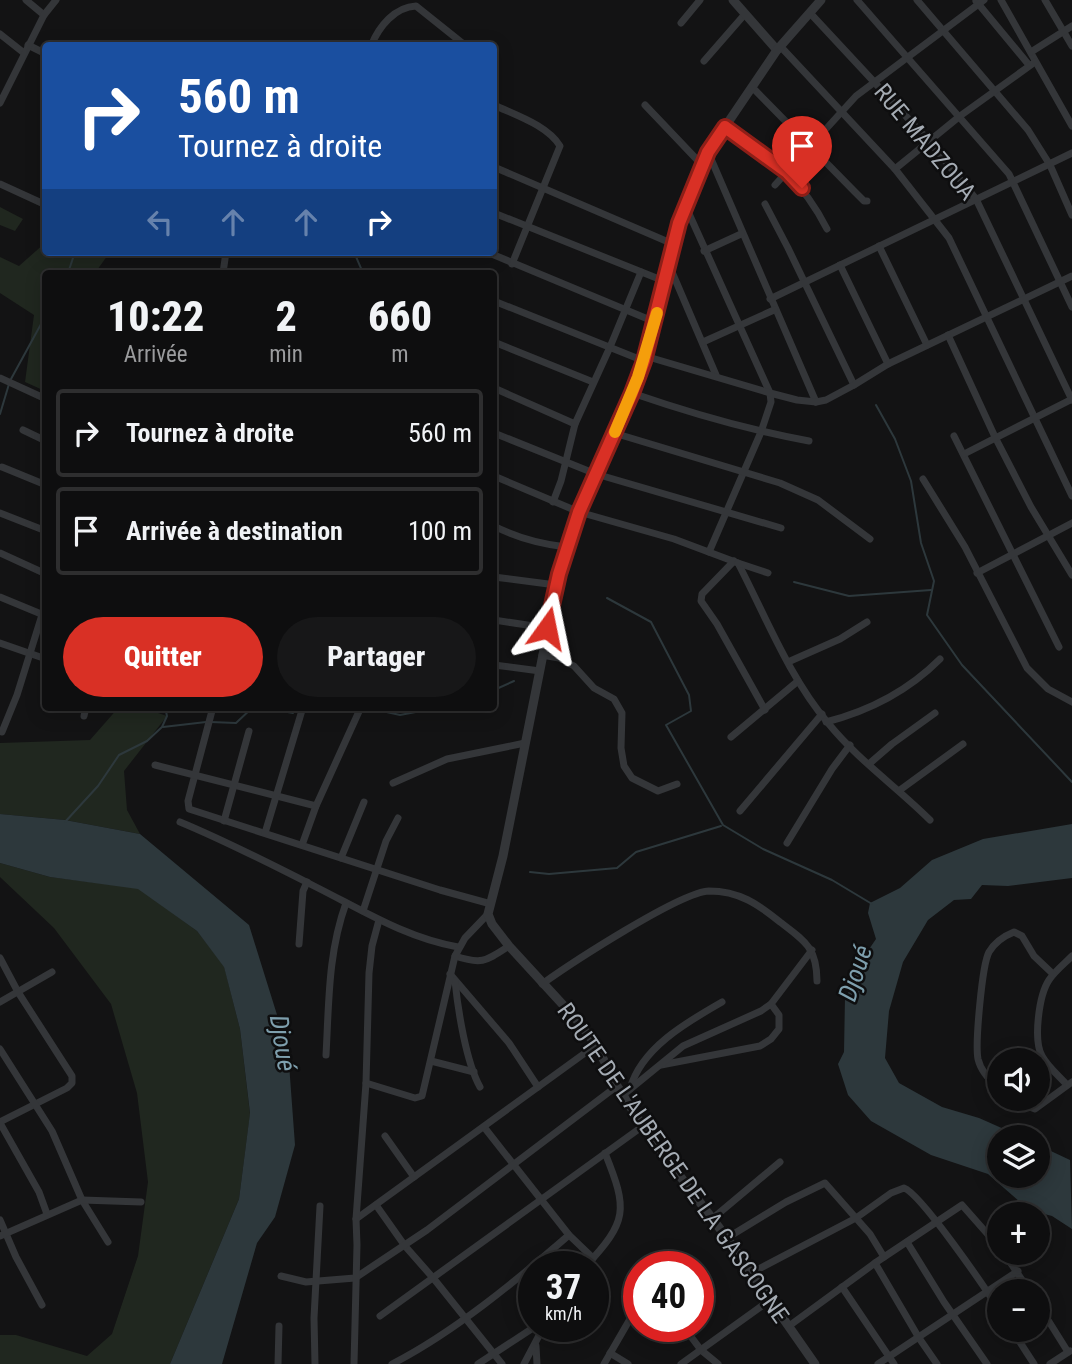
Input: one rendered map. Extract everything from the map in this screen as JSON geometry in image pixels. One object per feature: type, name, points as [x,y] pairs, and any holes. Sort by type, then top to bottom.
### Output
[{"type":"street","points":[[26,0],[44,15]]},
{"type":"street","points":[[1,98],[44,15],[56,0]]},
{"type":"street","points":[[681,23],[700,0]]},
{"type":"street","points":[[733,0],[895,169],[949,238],[1072,496]]},
{"type":"street","points":[[366,1083],[418,1099],[424,1091],[458,947],[489,909],[503,856],[547,628],[566,547],[644,359],[673,244],[686,207],[708,152],[779,49],[821,0]]},
{"type":"street","points":[[857,0],[1004,168],[1072,307]]},
{"type":"street","points":[[917,0],[1028,130],[1049,165],[1072,215]]},
{"type":"street","points":[[1001,0],[1031,52],[1032,64]]},
{"type":"street","points":[[1045,0],[1072,46]]},
{"type":"street","points":[[775,186],[840,112],[873,80],[979,1],[1051,86],[1072,126]]},
{"type":"street","points":[[373,42],[384,23],[403,9],[416,6],[461,42]]},
{"type":"street","name":"RUE MADZOUA","points":[[810,13],[929,141],[976,199],[1072,400]]},
{"type":"street","points":[[704,61],[745,14]]},
{"type":"street","points":[[1031,52],[1072,26]]},
{"type":"street","points":[[0,34],[26,49],[42,53]]},
{"type":"street","points":[[895,169],[960,116],[1032,64]]},
{"type":"street","points":[[752,87],[864,201],[867,201]]},
{"type":"street","points":[[645,105],[703,166]]},
{"type":"street","points":[[497,106],[534,124],[560,146],[512,264]]},
{"type":"street","points":[[725,127],[787,172],[812,200],[827,229]]},
{"type":"street","points":[[708,152],[741,234],[816,402]]},
{"type":"street","points":[[770,299],[1072,153]]},
{"type":"street","points":[[497,168],[673,244]]},
{"type":"street","points":[[0,184],[42,203]]},
{"type":"street","points":[[765,204],[854,385]]},
{"type":"street","points":[[686,207],[770,393],[771,402],[761,432],[709,552]]},
{"type":"street","points":[[497,214],[664,281]]},
{"type":"street","points":[[704,251],[741,234]]},
{"type":"street","points":[[879,246],[927,345]]},
{"type":"street","points":[[495,256],[655,322]]},
{"type":"street","points":[[668,265],[716,375]]},
{"type":"street","points":[[840,265],[887,364]]},
{"type":"street","points":[[553,502],[575,424],[641,272]]},
{"type":"street","points":[[497,302],[644,359],[716,375],[770,393],[816,402],[826,400],[887,364],[1072,276]]},
{"type":"street","points":[[703,342],[774,310]]},
{"type":"street","points":[[948,335],[995,437],[1046,536],[1072,575]]},
{"type":"street","points":[[497,343],[593,382]]},
{"type":"street","points":[[0,378],[42,397]]},
{"type":"street","points":[[497,389],[575,424]]},
{"type":"street","points":[[632,393],[761,432],[809,441]]},
{"type":"street","points":[[964,454],[1072,400]]},
{"type":"street","points":[[23,430],[42,439]]},
{"type":"street","points":[[614,433],[780,483],[818,500],[870,539]]},
{"type":"street","points":[[497,434],[596,474],[781,528]]},
{"type":"street","points":[[954,436],[1059,647]]},
{"type":"street","points":[[2,467],[42,483]]},
{"type":"street","points":[[497,477],[579,512],[674,539],[768,573]]},
{"type":"street","points":[[923,479],[943,508],[1027,668],[1048,689],[1072,702]]},
{"type":"street","points":[[0,513],[42,529]]},
{"type":"street","points":[[977,573],[1072,523]]},
{"type":"street","points":[[497,528],[512,535],[566,547]]},
{"type":"street","points":[[0,553],[42,571]]},
{"type":"street","points":[[736,562],[798,681],[824,718],[879,776],[900,790],[930,820]]},
{"type":"street","points":[[736,562],[702,594],[701,601],[724,635],[765,710]]},
{"type":"street","points":[[497,577],[556,585]]},
{"type":"street","points":[[0,597],[42,615]]},
{"type":"street","points":[[2,732],[42,618]]},
{"type":"street","points":[[497,620],[547,628]]},
{"type":"street","points":[[788,663],[840,639],[867,622]]},
{"type":"street","points":[[0,643],[42,658]]},
{"type":"street","points":[[542,654],[574,666],[594,688],[614,699],[619,705],[623,727],[622,759],[632,778],[658,792],[677,784]]},
{"type":"street","points":[[740,811],[824,718],[862,710],[905,688],[940,659]]},
{"type":"street","points":[[497,665],[540,671]]},
{"type":"street","points":[[731,737],[798,681]]},
{"type":"street","points":[[84,716],[85,711]]},
{"type":"street","points":[[212,711],[187,807],[440,890],[489,909]]},
{"type":"street","points":[[265,834],[302,711]]},
{"type":"street","points":[[302,845],[316,806],[359,711]]},
{"type":"street","points":[[869,764],[891,744],[935,713]]},
{"type":"street","points":[[224,821],[249,732]]},
{"type":"street","points":[[393,783],[447,759],[525,743]]},
{"type":"street","points":[[900,790],[963,744]]},
{"type":"street","points":[[787,843],[832,769],[850,746]]},
{"type":"street","points":[[155,765],[316,806]]},
{"type":"street","points":[[341,858],[364,802]]},
{"type":"street","points":[[363,911],[386,841],[398,818]]},
{"type":"street","points":[[180,822],[214,835],[379,920],[424,940],[458,947]]},
{"type":"street","points":[[299,944],[303,891],[307,882]]},
{"type":"street","points":[[542,984],[644,920],[695,893],[706,891],[745,897],[796,934],[812,950],[817,965],[817,981]]},
{"type":"street","points":[[326,1055],[330,962],[346,902]]},
{"type":"street","name":"ROUTE DE L'AUBERGE DE LA GASCOGNE","points":[[489,909],[492,924],[509,946],[596,1045],[617,1086],[626,1093],[643,1126],[816,1364]]},
{"type":"street","points":[[354,1364],[356,1219],[366,1083],[369,973],[379,920]]},
{"type":"street","points":[[987,1077],[982,1071],[977,1048],[985,962],[990,950],[1004,936],[1014,932],[1022,936],[1034,956],[1053,974]]},
{"type":"street","points":[[455,956],[478,962],[488,960],[509,946]]},
{"type":"street","points":[[626,1093],[693,1041],[771,1004],[812,950]]},
{"type":"street","points":[[1050,1098],[1070,1084],[1049,1066],[1037,1045],[1042,994],[1053,974],[1072,956]]},
{"type":"street","points":[[0,958],[72,1076],[72,1083],[67,1088],[0,1122],[39,1192],[47,1214]]},
{"type":"street","points":[[0,1002],[52,972]]},
{"type":"street","points":[[453,977],[458,1009],[480,1087]]},
{"type":"street","points":[[453,977],[509,1042],[538,1087]]},
{"type":"street","points":[[626,1093],[641,1067],[666,1037],[722,1002]]},
{"type":"street","points":[[660,1065],[760,1046],[771,1039],[779,1029],[779,1015],[771,1004]]},
{"type":"street","points":[[356,1219],[596,1045]]},
{"type":"street","points":[[0,1049],[36,1104],[82,1200],[108,1242]]},
{"type":"street","points":[[431,1061],[474,1072]]},
{"type":"street","points":[[281,1276],[296,1281],[355,1278],[405,1246],[617,1086]]},
{"type":"street","points":[[380,1316],[643,1126]]},
{"type":"street","points":[[484,1127],[569,1235],[586,1251]]},
{"type":"street","points":[[386,1136],[414,1177]]},
{"type":"street","points":[[598,1251],[616,1228],[621,1216],[618,1186],[605,1153]]},
{"type":"street","points":[[712,1219],[780,1162]]},
{"type":"street","points":[[727,1238],[786,1202],[825,1183],[870,1234],[884,1257]]},
{"type":"street","points":[[751,1273],[856,1218],[891,1193],[904,1188],[910,1190],[987,1291],[891,1360],[878,1364]]},
{"type":"street","points":[[3,1235],[82,1200],[141,1202]]},
{"type":"street","points":[[376,1205],[405,1246],[502,1364]]},
{"type":"street","points":[[789,1326],[875,1263],[962,1205],[987,1233]]},
{"type":"street","points":[[316,1364],[315,1281],[320,1206]]},
{"type":"street","points":[[0,1220],[3,1235],[42,1306]]},
{"type":"street","points":[[392,1364],[425,1346],[523,1275],[569,1235]]},
{"type":"street","points":[[907,1242],[987,1364]]},
{"type":"street","points":[[875,1263],[937,1364]]},
{"type":"street","points":[[1013,1265],[1023,1279]]},
{"type":"street","points":[[1006,1279],[1018,1271]]},
{"type":"street","points":[[842,1287],[891,1360]]},
{"type":"street","points":[[681,1364],[770,1300]]},
{"type":"street","points":[[1050,1322],[1070,1351],[1050,1364]]},
{"type":"street","points":[[278,1364],[279,1326]]},
{"type":"street","points":[[604,1364],[623,1331]]},
{"type":"street","points":[[478,1364],[518,1338]]},
{"type":"street","points":[[524,1364],[538,1342]]},
{"type":"street","points":[[695,1342],[718,1364]]},
{"type":"street","points":[[1020,1342],[1034,1364]]},
{"type":"street","points":[[536,1346],[537,1364]]},
{"type":"street","points":[[610,1353],[628,1364]]},
{"type":"shaded area","points":[[0,207],[23,219],[15,231],[0,225]]},
{"type":"shaded area","points":[[42,246],[42,256],[107,256],[97,270],[42,270],[42,390],[25,382],[34,315],[0,293],[0,257],[19,266]]},
{"type":"shaded area","points":[[115,711],[152,711],[167,716],[124,771],[127,810],[140,834],[65,820],[0,814],[0,743],[90,740]]},
{"type":"shaded area","points":[[0,863],[50,877],[138,888],[197,931],[224,966],[240,1029],[250,1114],[239,1199],[170,1364],[0,1364],[0,1335],[16,1335],[87,1356],[112,1334],[138,1256],[148,1182],[137,1093],[111,1004],[54,928],[0,877]]},
{"type":"water","name":"Djoué","points":[[0,814],[65,820],[140,834],[249,925],[288,1050],[295,1145],[275,1217],[257,1243],[222,1364],[170,1364],[239,1199],[250,1113],[240,1029],[224,967],[197,931],[138,889],[50,877],[0,863]]},
{"type":"water","name":"Djoué","points":[[1072,824],[1072,878],[1008,886],[982,885],[971,899],[954,900],[928,920],[903,962],[889,1011],[885,1058],[899,1083],[942,1107],[995,1125],[987,1125],[987,1174],[931,1155],[871,1121],[848,1095],[838,1064],[844,1052],[845,997],[856,982],[852,974],[876,939],[868,913],[870,903],[900,888],[932,860],[983,839]]},
{"type":"water","points":[[1050,1151],[1070,1160],[1072,1229],[1050,1215],[1050,1202],[1020,1202],[1004,1188],[1050,1188]]},
{"type":"waterway","points":[[69,270],[74,256]]},
{"type":"waterway","points":[[356,256],[362,270]]},
{"type":"waterway","points":[[11,379],[42,322]]},
{"type":"waterway","points":[[0,414],[9,384]]},
{"type":"waterway","points":[[876,405],[895,439],[911,481],[921,543],[934,581],[927,615],[962,665],[1072,782]]},
{"type":"waterway","points":[[794,582],[849,596],[931,590]]},
{"type":"waterway","points":[[607,598],[651,622],[689,695],[691,711],[666,725],[723,825],[763,849],[832,880],[872,904]]},
{"type":"waterway","points":[[497,689],[514,681]]},
{"type":"waterway","points":[[65,822],[98,786],[119,755],[147,741],[162,727],[167,716],[166,711]]},
{"type":"waterway","points":[[211,722],[236,723],[249,711]]},
{"type":"waterway","points":[[282,711],[294,711]]},
{"type":"waterway","points":[[382,711],[400,715],[421,711]]},
{"type":"waterway","points":[[163,727],[206,722]]},
{"type":"waterway","points":[[530,872],[549,874],[617,868],[636,852],[721,826]]},
{"type":"slow traffic","points":[[615,432],[644,361],[657,313]]},
{"type":"route","points":[[547,628],[566,547],[644,361],[679,223],[708,152],[725,127],[787,172],[802,188]]}]
